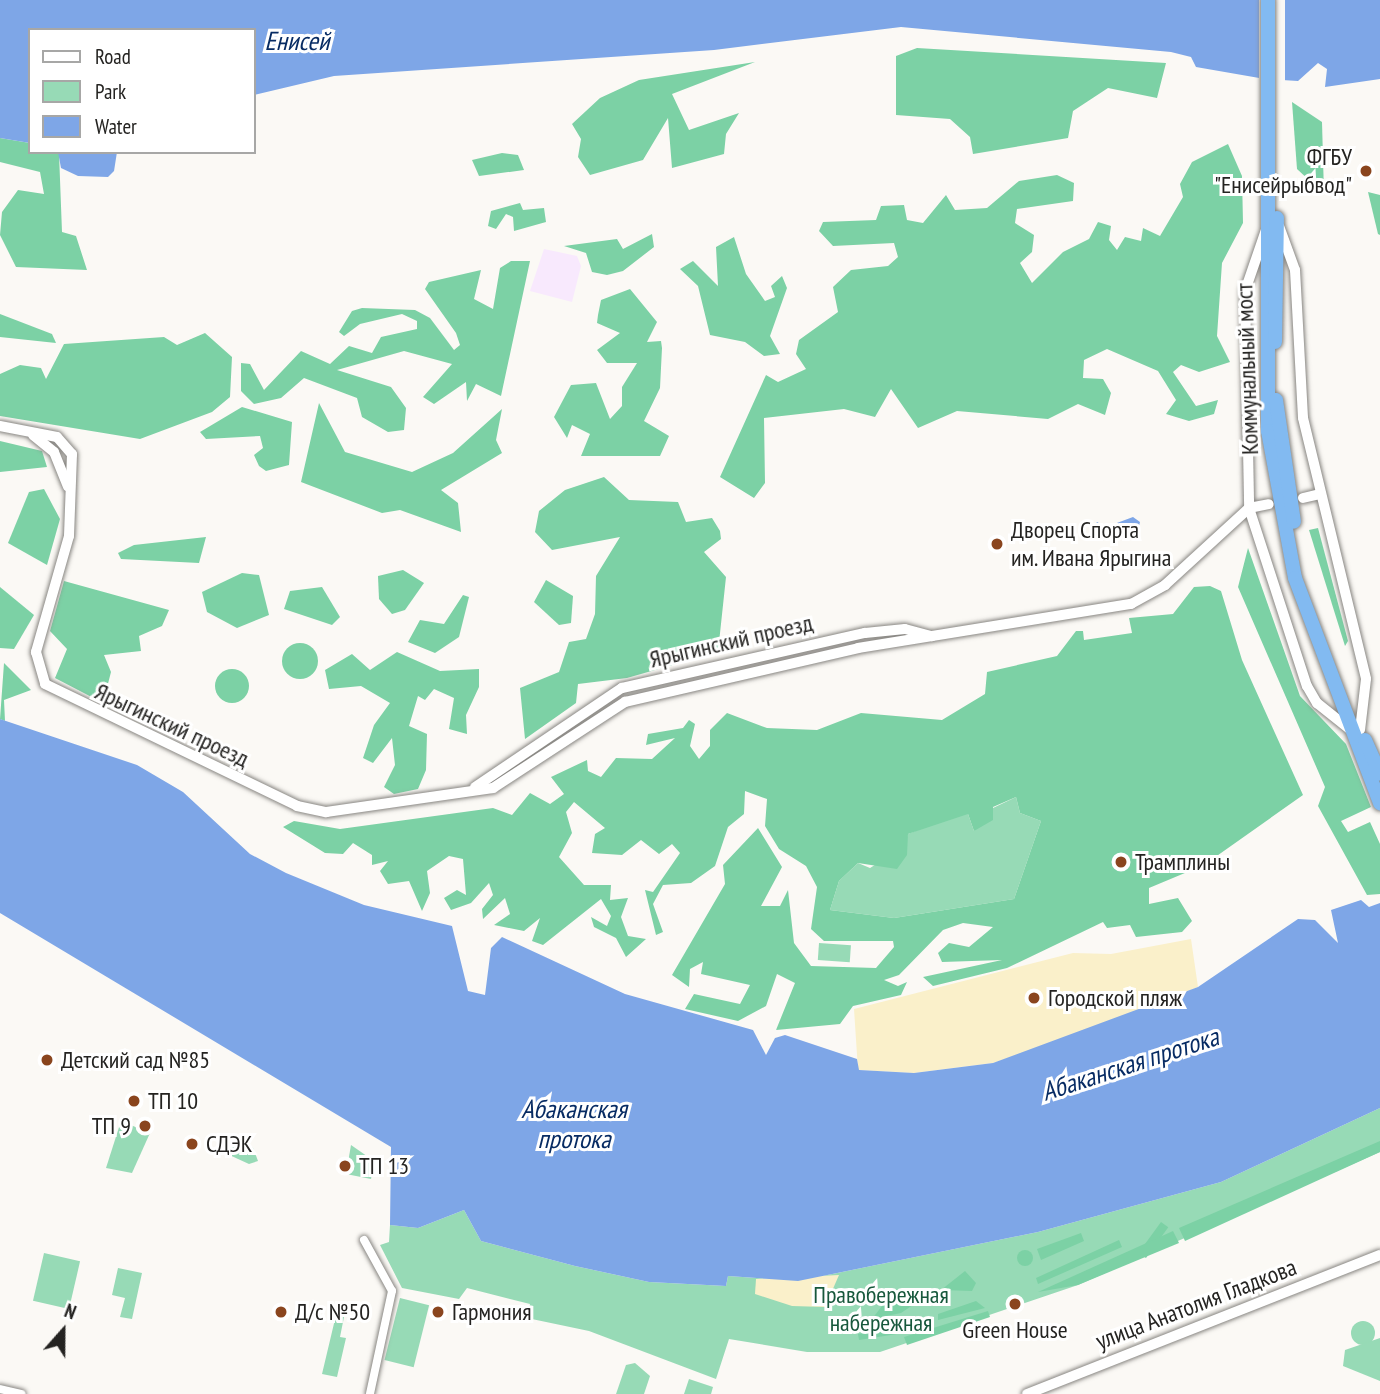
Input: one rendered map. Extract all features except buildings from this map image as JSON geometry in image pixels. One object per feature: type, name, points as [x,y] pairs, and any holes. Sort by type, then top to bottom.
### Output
[{"type":"highway","name":"Коммунальный мост","points":[[1268,0],[1273,121]]},
{"type":"highway","name":"Коммунальный мост","points":[[1275,0],[1273,223],[1266,381],[1274,474],[1295,578],[1376,780],[1380,803]]},
{"type":"main road","points":[[1273,223],[1295,270],[1296,378],[1366,679],[1356,731],[1310,693],[1249,508],[1245,290],[1273,223]]},
{"type":"main road","name":"Ярыгинский проезд","points":[[0,426],[26,430],[54,452],[71,495],[69,536],[36,652],[45,684],[63,698],[297,806],[348,813],[475,787],[493,788],[625,702],[868,647],[942,638],[1131,604],[1165,585],[1249,508]]},
{"type":"main road","points":[[1303,498],[1321,494]]},
{"type":"main road","points":[[1249,508],[1269,504]]},
{"type":"main road","name":"Ярыгинский проезд","points":[[475,787],[622,688],[865,633],[905,629],[942,638]]},
{"type":"main road","points":[[865,633],[868,647]]},
{"type":"main road","name":"улица Анатолия Гладкова","points":[[1027,1394],[1380,1255]]},
{"type":"street","points":[[364,1240],[392,1291],[370,1394]]},
{"type":"street","points":[[0,1389],[21,1394]]},
{"type":"shaded area","points":[[544,249],[577,256],[581,266],[572,302],[530,291]]},
{"type":"green space","points":[[917,48],[1166,63],[1157,98],[1108,88],[1073,111],[1068,138],[973,154],[970,137],[950,119],[896,115],[896,56]]},
{"type":"green space","points":[[755,62],[672,94],[689,130],[739,113],[726,134],[724,154],[672,168],[668,118],[643,160],[590,175],[578,157],[581,139],[572,124],[600,98],[639,80]]},
{"type":"green space","points":[[1292,102],[1322,122],[1324,194],[1297,169]]},
{"type":"green space","points":[[0,138],[28,143],[28,154],[59,154],[62,232],[76,236],[87,270],[16,267],[0,235],[2,212],[18,190],[44,194],[40,172],[0,162]]},
{"type":"green space","points":[[1228,144],[1242,176],[1243,223],[1222,263],[1217,336],[1230,362],[1199,372],[1181,365],[1173,372],[1196,406],[1218,400],[1214,414],[1189,421],[1166,414],[1176,400],[1158,371],[1107,349],[1084,360],[1083,378],[1103,379],[1111,393],[1105,415],[1078,404],[1048,419],[957,411],[918,428],[891,389],[875,417],[844,409],[764,418],[765,483],[754,498],[720,477],[766,375],[778,382],[806,369],[796,354],[799,340],[838,312],[833,287],[851,270],[888,266],[898,257],[894,243],[833,246],[819,231],[823,222],[876,220],[881,206],[904,205],[907,220],[923,223],[946,195],[955,210],[987,208],[1019,181],[1057,175],[1074,183],[1073,201],[1017,209],[1015,223],[1034,235],[1032,252],[1020,263],[1032,283],[1063,252],[1089,239],[1098,222],[1111,226],[1109,240],[1117,250],[1125,237],[1141,241],[1143,228],[1160,236],[1183,197],[1180,184],[1192,162]]},
{"type":"green space","points":[[502,153],[518,155],[524,170],[479,176],[472,160]]},
{"type":"green space","points":[[1368,192],[1380,195],[1380,235],[1378,234]]},
{"type":"green space","points":[[520,203],[523,210],[544,208],[546,222],[514,231],[513,217],[506,214],[496,229],[488,226],[491,211]]},
{"type":"green space","points":[[652,234],[654,247],[623,271],[607,275],[592,272],[586,253],[564,246],[617,239],[623,249]]},
{"type":"green space","points":[[734,237],[746,274],[765,301],[775,297],[771,286],[782,276],[787,288],[770,336],[780,354],[764,356],[745,342],[710,335],[698,286],[680,269],[693,261],[718,286],[716,247]]},
{"type":"green space","points":[[511,261],[530,261],[501,396],[476,384],[467,401],[466,382],[434,404],[423,397],[452,364],[404,351],[337,370],[391,387],[406,408],[404,430],[388,432],[362,417],[357,398],[304,378],[281,398],[254,404],[241,391],[241,363],[250,364],[264,390],[301,351],[330,364],[349,346],[372,353],[381,337],[417,329],[417,321],[402,314],[360,324],[344,336],[339,332],[352,311],[362,308],[415,310],[430,318],[454,350],[460,345],[456,333],[425,289],[429,282],[481,270],[474,299],[493,309],[500,268]]},
{"type":"green space","points":[[630,289],[657,322],[647,342],[661,341],[662,348],[660,388],[644,421],[669,436],[660,456],[581,456],[590,434],[572,425],[567,438],[554,417],[571,385],[596,383],[610,419],[622,406],[622,387],[637,363],[607,363],[597,350],[620,333],[597,323],[601,300]]},
{"type":"green space","points":[[0,314],[52,334],[56,343],[0,337]]},
{"type":"green space","points":[[205,333],[232,357],[230,397],[212,412],[140,439],[0,416],[0,374],[20,365],[41,368],[46,379],[64,344],[164,337],[177,345]]},
{"type":"green space","points":[[319,403],[345,452],[412,472],[453,453],[502,409],[496,440],[502,453],[441,490],[458,503],[461,532],[400,510],[382,513],[301,482]]},
{"type":"green space","points":[[242,407],[292,422],[289,465],[266,471],[259,466],[254,455],[263,448],[260,436],[206,439],[200,432]]},
{"type":"green space","points":[[0,441],[42,451],[47,467],[0,472]]},
{"type":"green space","points":[[604,477],[629,500],[678,502],[686,522],[712,518],[720,531],[721,539],[704,552],[726,577],[718,652],[627,678],[578,684],[576,703],[525,739],[520,688],[559,672],[569,642],[586,639],[595,614],[596,576],[620,537],[552,550],[535,532],[539,511],[565,490]]},
{"type":"green space","points":[[44,489],[60,519],[47,565],[8,543],[29,492]]},
{"type":"green space","points":[[1318,528],[1348,641],[1345,646],[1309,530]]},
{"type":"green space","points":[[206,537],[199,563],[121,559],[118,553],[134,545]]},
{"type":"green space","points":[[1248,548],[1300,696],[1346,744],[1371,807],[1341,821],[1348,832],[1370,822],[1380,844],[1380,894],[1367,895],[1318,806],[1325,787],[1238,587]]},
{"type":"green space","points":[[403,570],[424,583],[405,610],[392,614],[379,599],[378,576]]},
{"type":"green space","points":[[242,573],[259,575],[269,615],[237,628],[207,612],[202,592]]},
{"type":"green space","points":[[546,580],[573,596],[571,623],[559,625],[534,602]]},
{"type":"green space","points":[[64,581],[169,610],[162,626],[139,636],[141,651],[104,655],[111,672],[103,703],[55,678],[67,649],[50,631]]},
{"type":"green space","points":[[1210,586],[1221,591],[1242,660],[1303,795],[1204,865],[1149,888],[1149,904],[1178,898],[1192,921],[1182,932],[1136,937],[1130,925],[1107,928],[1103,922],[1007,968],[933,986],[923,977],[1002,960],[942,962],[938,953],[949,943],[969,947],[993,927],[963,923],[943,930],[899,975],[884,980],[898,986],[907,982],[901,995],[853,1006],[840,1024],[776,1030],[795,983],[777,974],[766,1006],[738,1021],[685,1009],[694,994],[740,1004],[750,985],[701,974],[703,962],[690,969],[689,987],[672,975],[725,884],[723,865],[758,828],[782,867],[761,906],[780,906],[788,890],[794,943],[811,966],[876,968],[894,947],[893,941],[824,941],[811,929],[817,887],[806,866],[779,849],[765,826],[767,799],[745,791],[744,814],[728,827],[715,866],[691,883],[663,885],[653,904],[663,932],[656,935],[645,890],[653,892],[680,853],[672,844],[659,854],[641,840],[622,855],[592,853],[595,834],[605,828],[574,802],[566,812],[572,833],[559,857],[584,885],[611,885],[610,900],[628,898],[621,917],[628,936],[646,939],[626,957],[616,938],[594,927],[591,917],[607,926],[611,916],[601,899],[543,945],[532,941],[540,918],[524,931],[494,925],[510,914],[505,898],[483,919],[482,909],[493,895],[489,883],[471,903],[451,910],[444,898],[457,890],[466,895],[463,859],[449,856],[427,871],[430,893],[422,911],[409,881],[388,884],[380,871],[388,861],[372,865],[372,855],[353,843],[343,854],[325,853],[283,827],[294,821],[340,829],[493,808],[512,815],[530,793],[550,804],[564,794],[551,777],[587,760],[588,771],[601,777],[616,758],[652,759],[675,738],[646,745],[648,734],[683,728],[689,720],[695,724],[690,746],[699,759],[710,746],[710,730],[727,713],[767,728],[817,730],[861,713],[942,720],[985,694],[987,672],[1057,656],[1076,631],[1083,631],[1084,640],[1132,633],[1129,618],[1173,614],[1194,587]],"holes":[[[1016,797],[1020,813],[1041,821],[1014,899],[894,918],[830,910],[839,881],[858,863],[897,869],[907,855],[908,834],[968,814],[974,831],[993,820],[993,807]]]},
{"type":"green space","points":[[0,587],[34,615],[14,649],[0,648]]},
{"type":"green space","points":[[322,587],[340,617],[332,625],[284,609],[290,591]]},
{"type":"green space","points":[[463,595],[469,597],[459,637],[435,653],[408,642],[420,620],[444,624]]},
{"type":"green space","points":[[300,643],[313,648],[318,661],[313,674],[300,679],[287,674],[282,661],[287,648]]},
{"type":"green space","points":[[397,652],[440,671],[479,669],[479,687],[466,715],[467,734],[449,729],[454,698],[434,689],[425,700],[418,696],[409,726],[427,734],[426,770],[418,789],[394,794],[384,787],[395,765],[392,738],[373,763],[363,758],[374,725],[390,703],[361,686],[329,689],[325,670],[352,654],[370,670]]},
{"type":"green space","points":[[4,663],[31,690],[4,700],[5,721],[0,719]]},
{"type":"green space","points":[[232,669],[244,674],[249,686],[244,698],[232,703],[220,698],[215,686],[220,674]]},
{"type":"green space","points":[[1016,797],[1020,813],[1041,821],[1014,899],[894,918],[830,910],[839,881],[858,863],[870,868],[904,847],[908,834],[957,814],[968,814],[974,831],[993,808]]},
{"type":"green space","points":[[819,943],[851,945],[850,962],[818,960]]},
{"type":"green space","name":"Правобережная набережная","points":[[1380,1108],[1380,1152],[1078,1285],[880,1352],[807,1352],[729,1339],[716,1379],[589,1331],[527,1318],[530,1304],[467,1288],[459,1299],[402,1288],[380,1245],[389,1242],[390,1225],[418,1228],[464,1210],[481,1241],[649,1282],[726,1286],[728,1276],[798,1281],[1038,1232],[1221,1182]]},
{"type":"green space","points":[[121,1121],[150,1133],[132,1173],[106,1168]]},
{"type":"green space","points":[[235,1139],[253,1148],[258,1161],[249,1164],[225,1153],[224,1142]]},
{"type":"green space","points":[[1380,1141],[1380,1152],[1185,1241],[1179,1228]]},
{"type":"green space","points":[[351,1145],[374,1161],[371,1179],[346,1174]]},
{"type":"green space","points":[[1161,1222],[1168,1227],[1146,1258],[1139,1253]]},
{"type":"green space","points":[[1173,1231],[1179,1243],[1078,1285],[1038,1292]]},
{"type":"green space","points":[[1081,1233],[1084,1241],[1041,1260],[1037,1249]]},
{"type":"green space","points":[[1119,1240],[1122,1247],[1038,1284],[1036,1278]]},
{"type":"green space","points":[[1022,1250],[1028,1250],[1033,1258],[1031,1264],[1022,1266],[1017,1261],[1017,1255]]},
{"type":"green space","points":[[44,1253],[80,1261],[69,1309],[33,1301]]},
{"type":"green space","points":[[118,1268],[142,1273],[132,1319],[120,1317],[125,1298],[112,1295]]},
{"type":"green space","points":[[965,1271],[976,1283],[972,1291],[941,1290]]},
{"type":"green space","points":[[895,1289],[931,1293],[901,1313],[872,1319]]},
{"type":"green space","points":[[400,1298],[429,1305],[414,1367],[385,1360]]},
{"type":"green space","points":[[976,1301],[985,1308],[938,1320],[938,1314]]},
{"type":"green space","points":[[988,1311],[990,1317],[907,1345],[904,1337]]},
{"type":"green space","points":[[336,1315],[344,1317],[340,1337],[346,1338],[337,1377],[322,1374]]},
{"type":"green space","points":[[1363,1321],[1374,1328],[1375,1333],[1368,1344],[1363,1345],[1352,1338],[1351,1333],[1358,1322]]},
{"type":"green space","points":[[897,1327],[897,1334],[859,1340],[858,1334]]},
{"type":"green space","points":[[1380,1338],[1380,1381],[1343,1366],[1345,1350]]},
{"type":"green space","points":[[635,1363],[650,1376],[644,1394],[616,1394],[626,1365]]},
{"type":"green space","points":[[689,1379],[713,1387],[711,1394],[684,1394]]},
{"type":"sand","name":"Городской пляж","points":[[1191,939],[1198,987],[1092,1030],[993,1063],[914,1073],[858,1070],[854,1009],[1073,953],[1111,954]]},
{"type":"sand","points":[[839,1275],[825,1307],[792,1306],[755,1294],[756,1279]]},
{"type":"water","name":"Енисей","points":[[0,0],[1380,0],[1380,79],[1325,87],[1327,69],[1318,63],[1298,81],[1265,79],[1196,67],[1191,57],[1171,52],[901,27],[714,50],[334,76],[256,95],[256,28],[28,28],[28,143],[0,138]]},
{"type":"water","points":[[58,154],[117,154],[114,171],[108,177],[78,176],[61,168]]},
{"type":"water","points":[[1133,517],[1140,522],[1138,530],[1109,528],[1099,536],[1092,530],[1097,522],[1106,527]]},
{"type":"water","name":"Абаканская протока","points":[[0,719],[137,765],[183,792],[250,854],[286,873],[364,905],[452,926],[468,991],[485,995],[491,948],[502,937],[625,994],[753,1030],[766,1055],[775,1038],[785,1035],[857,1059],[859,1070],[914,1073],[993,1063],[1198,987],[1298,919],[1315,920],[1338,943],[1331,910],[1361,900],[1369,907],[1380,903],[1380,1108],[1221,1182],[1038,1232],[798,1281],[728,1276],[726,1286],[649,1282],[481,1241],[464,1210],[418,1228],[390,1225],[391,1147],[0,913]]},
{"type":"pier","points":[[1259,0],[1285,0],[1285,82],[1259,82]]},
{"type":"place","name":"ФГБУ \"Енисейрыбвод\"","points":[[1366,171]]},
{"type":"place","name":"Дворец Спорта им. Ивана Ярыгина","points":[[997,544]]},
{"type":"place","name":"Трамплины","points":[[1121,862]]},
{"type":"place","name":"Городской пляж","points":[[1034,998]]},
{"type":"place","name":"Детский сад №85","points":[[47,1060]]},
{"type":"place","name":"ТП 10","points":[[134,1101]]},
{"type":"place","name":"ТП 9","points":[[145,1126]]},
{"type":"place","name":"СДЭК","points":[[192,1144]]},
{"type":"place","name":"ТП 13","points":[[345,1166]]},
{"type":"place","name":"Green House","points":[[1015,1304]]},
{"type":"place","name":"Д/с №50","points":[[281,1312]]},
{"type":"place","name":"Гармония","points":[[438,1312]]}]
